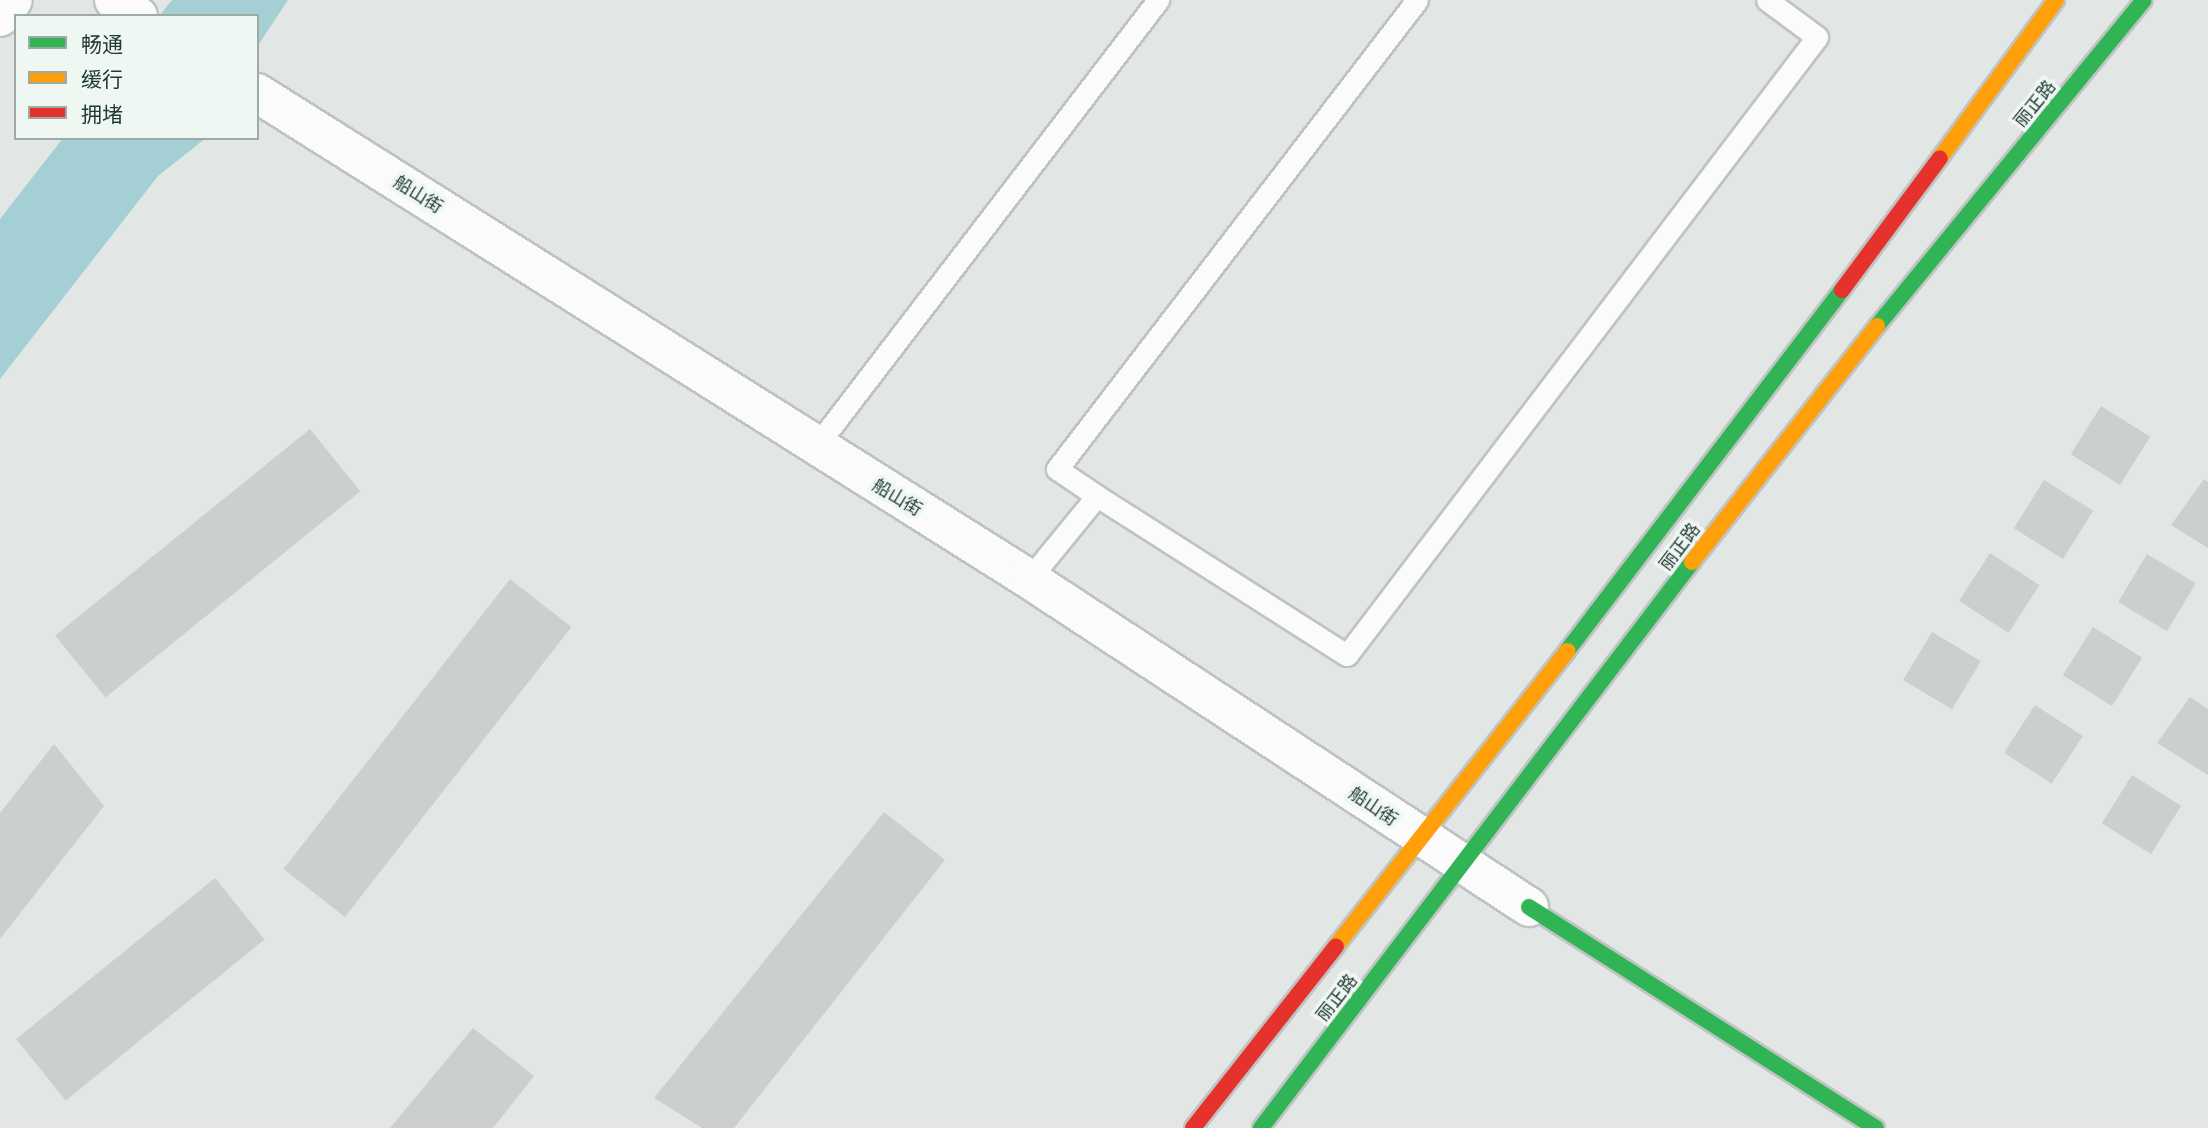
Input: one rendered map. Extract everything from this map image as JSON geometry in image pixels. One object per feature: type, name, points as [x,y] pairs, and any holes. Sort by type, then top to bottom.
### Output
[{"type":"street","points":[[0,17],[13,0]]},
{"type":"street","points":[[114,0],[135,14]]},
{"type":"street","points":[[1193,1128],[1716,461],[2056,0]]},
{"type":"street","name":"丽正路","points":[[1261,1128],[1808,410],[2144,0]]},
{"type":"street","name":"船山街","points":[[259,94],[814,449],[1029,579],[1529,907]]},
{"type":"street","points":[[1529,907],[1877,1128]]},
{"type":"lane","points":[[814,449],[1158,0]]},
{"type":"lane","points":[[1417,0],[1057,469],[1347,655],[1817,37],[1767,0]]},
{"type":"lane","points":[[1029,579],[1097,496]]},
{"type":"water","points":[[172,0],[288,0],[259,44],[259,14],[161,14]]},
{"type":"water","points":[[61,140],[203,140],[158,176],[0,379],[0,219]]},
{"type":"building","points":[[2101,406],[2150,437],[2120,485],[2071,454]]},
{"type":"building","points":[[310,429],[360,491],[105,698],[55,635]]},
{"type":"building","points":[[2204,479],[2208,482],[2208,548],[2171,525]]},
{"type":"building","points":[[2044,480],[2093,511],[2063,559],[2014,528]]},
{"type":"building","points":[[1990,553],[2039,585],[2008,633],[1959,601]]},
{"type":"building","points":[[2147,554],[2196,583],[2167,631],[2118,602]]},
{"type":"building","points":[[510,579],[571,627],[345,917],[283,869]]},
{"type":"building","points":[[2093,627],[2142,658],[2112,706],[2063,675]]},
{"type":"building","points":[[1932,632],[1981,661],[1952,709],[1903,680]]},
{"type":"building","points":[[2190,697],[2208,709],[2208,775],[2157,743]]},
{"type":"building","points":[[2035,705],[2083,736],[2052,784],[2004,753]]},
{"type":"building","points":[[54,744],[104,806],[0,939],[0,813]]},
{"type":"building","points":[[2132,775],[2181,806],[2151,854],[2102,823]]},
{"type":"building","points":[[884,812],[945,860],[734,1128],[702,1128],[654,1098]]},
{"type":"building","points":[[215,878],[265,939],[66,1101],[16,1039]]},
{"type":"building","points":[[473,1028],[534,1076],[493,1128],[390,1128]]},
{"type":"traffic: fast","points":[[1877,326],[2144,0]]},
{"type":"traffic: fast","points":[[1567,651],[1842,290]]},
{"type":"traffic: fast","points":[[1261,1128],[1692,562]]},
{"type":"traffic: fast","points":[[1529,907],[1876,1128]]},
{"type":"traffic: slow","points":[[1940,158],[2056,0]]},
{"type":"traffic: slow","points":[[1692,562],[1877,326]]},
{"type":"traffic: slow","points":[[1336,946],[1567,651]]},
{"type":"traffic: jam","points":[[1842,290],[1940,158]]},
{"type":"traffic: jam","points":[[1193,1128],[1336,946]]}]
